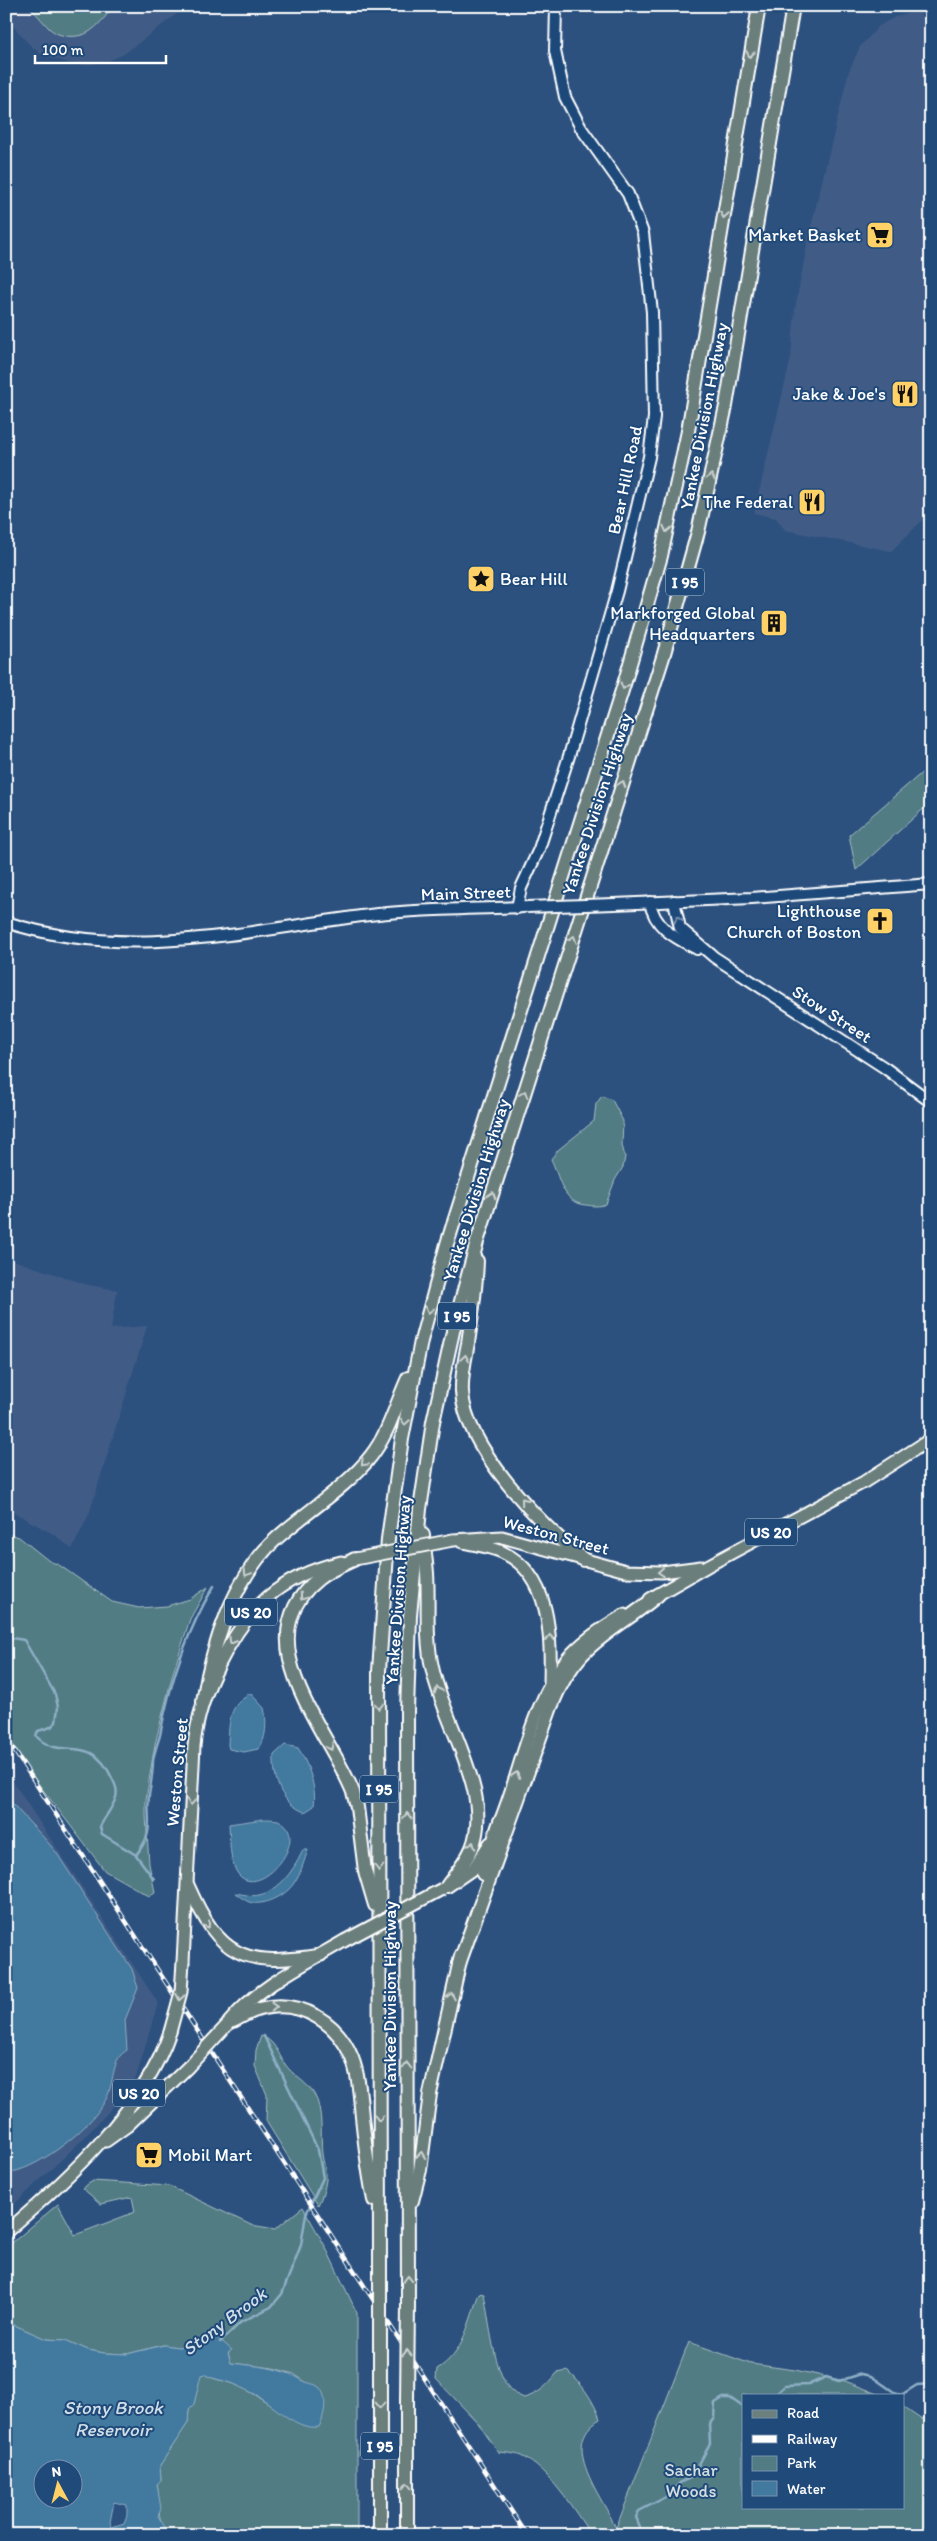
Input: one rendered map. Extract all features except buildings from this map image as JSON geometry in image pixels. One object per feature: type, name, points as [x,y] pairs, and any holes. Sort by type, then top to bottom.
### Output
[{"type":"highway","name":"Yankee Division Highway","points":[[380,2535],[379,1679],[383,1596],[395,1479],[418,1357],[445,1252],[625,681],[661,556],[688,431],[759,6]]},
{"type":"highway","name":"Yankee Division Highway","points":[[407,2535],[407,1677],[410,1616],[420,1509],[439,1390],[477,1242],[665,649],[698,532],[726,406],[792,6]]},
{"type":"highway","points":[[477,1242],[476,1288],[462,1381],[463,1404],[467,1421],[483,1450],[545,1527],[584,1560]]},
{"type":"highway","points":[[203,1701],[207,1676],[224,1626],[248,1570],[276,1539],[369,1458],[386,1432],[394,1408],[418,1357]]},
{"type":"highway","points":[[420,1509],[427,1573],[431,1666],[438,1692],[474,1787],[478,1810],[476,1834],[471,1849],[445,1888]]},
{"type":"highway","points":[[355,1559],[320,1578],[304,1594],[290,1625],[288,1650],[295,1680],[353,1792],[357,1807],[365,1872],[378,1919]]},
{"type":"highway","points":[[459,1964],[550,1707],[564,1677],[576,1659],[590,1644],[658,1595]]},
{"type":"highway","points":[[408,2220],[420,2170],[432,2086],[470,1915],[500,1822]]},
{"type":"highway","points":[[229,2023],[261,2008],[292,2007],[308,2012],[322,2020],[341,2038],[351,2056],[358,2077],[368,2170],[379,2223]]},
{"type":"main road","name":"Weston Street","points":[[229,2023],[244,2006],[276,1982],[344,1941],[445,1888],[466,1875],[477,1864],[500,1822],[539,1710],[567,1659],[580,1645],[609,1624],[709,1565],[864,1482],[931,1439]]},
{"type":"main road","name":"Weston Street","points":[[97,2147],[149,2078],[160,2059],[170,2032],[180,1998],[194,1746],[203,1701],[231,1641],[259,1604],[280,1587],[306,1573],[355,1559],[453,1540],[502,1537],[617,1569],[645,1572],[680,1570],[709,1565]]},
{"type":"main road","points":[[453,1540],[504,1552],[520,1564],[534,1581],[542,1599],[548,1625],[550,1687]]},
{"type":"main road","points":[[186,1881],[207,1926],[232,1948],[251,1957],[267,1960],[321,1955]]},
{"type":"main road","name":"US 20","points":[[6,2232],[97,2147],[127,2126],[188,2067],[229,2023]]},
{"type":"street","name":"Bear Hill Road","points":[[522,907],[521,888],[539,848],[570,756],[617,591],[649,457],[654,422],[652,312],[644,233],[628,194],[580,128],[565,97],[556,58],[554,28],[556,6]]},
{"type":"street","name":"Main Street","points":[[6,922],[74,938],[154,943],[198,939],[388,913],[674,901],[931,884]]},
{"type":"street","name":"Stow Street","points":[[674,901],[680,928],[714,957]]},
{"type":"street","name":"Stow Street","points":[[650,902],[655,918],[666,931],[714,957],[885,1068],[931,1102]]},
{"type":"shaded area","points":[[6,6],[187,6],[124,54],[108,61],[86,65],[71,64],[41,54],[29,44],[6,18]]},
{"type":"shaded area","points":[[918,11],[931,11],[931,512],[891,551],[785,530],[776,518],[754,513],[791,358],[795,309],[809,235],[849,71],[860,47],[879,26],[895,17]]},
{"type":"shaded area","points":[[6,1258],[88,1285],[117,1290],[111,1329],[147,1326],[89,1514],[72,1549],[55,1535],[6,1508]]},
{"type":"shaded area","points":[[6,1771],[158,2003],[134,2084],[81,2141],[6,2212]]},
{"type":"green space","points":[[27,6],[115,6],[98,25],[83,35],[65,36],[54,32]]},
{"type":"green space","points":[[931,765],[931,802],[856,870],[849,835]]},
{"type":"green space","points":[[602,1096],[612,1100],[623,1121],[622,1145],[625,1157],[623,1167],[615,1180],[606,1204],[594,1206],[578,1203],[566,1194],[551,1159],[558,1150],[594,1121],[596,1104]]},
{"type":"green space","points":[[6,1533],[19,1537],[49,1561],[59,1565],[112,1602],[139,1608],[167,1606],[190,1599],[208,1587],[190,1619],[173,1673],[155,1744],[146,1799],[149,1864],[155,1892],[149,1896],[105,1871],[31,1774],[6,1733]]},
{"type":"green space","points":[[261,2036],[273,2044],[288,2068],[308,2086],[317,2101],[326,2177],[324,2190],[318,2205],[266,2121],[267,2095],[255,2066],[256,2050]]},
{"type":"green space","points":[[93,2181],[169,2186],[251,2225],[275,2229],[303,2207],[325,2246],[357,2313],[357,2535],[173,2535],[167,2530],[160,2519],[157,2484],[161,2480],[160,2465],[188,2423],[189,2409],[194,2404],[200,2375],[204,2374],[234,2384],[295,2422],[307,2383],[294,2374],[273,2368],[231,2363],[228,2353],[231,2350],[212,2332],[189,2346],[163,2345],[127,2354],[88,2350],[65,2340],[46,2339],[14,2325],[6,2328],[6,2248],[58,2204],[75,2235],[135,2212],[132,2197],[101,2204],[82,2188]]},
{"type":"green space","name":"Sachar Woods","points":[[479,2293],[484,2294],[493,2346],[501,2374],[507,2385],[517,2395],[524,2398],[534,2394],[543,2388],[557,2373],[568,2371],[583,2387],[600,2419],[588,2430],[583,2442],[583,2456],[587,2471],[616,2528],[689,2342],[751,2364],[795,2370],[845,2381],[878,2394],[742,2394],[742,2508],[904,2508],[904,2408],[922,2420],[931,2412],[931,2535],[591,2535],[551,2480],[531,2462],[521,2456],[498,2452],[478,2423],[436,2379],[437,2369],[454,2354],[468,2325]]},
{"type":"water","points":[[247,1694],[251,1694],[264,1708],[266,1730],[258,1749],[244,1752],[229,1749],[228,1738],[229,1724],[233,1711]]},
{"type":"water","points":[[285,1745],[298,1748],[311,1776],[315,1799],[314,1806],[305,1812],[284,1797],[277,1781],[274,1755]]},
{"type":"water","points":[[6,1796],[56,1852],[132,1969],[138,1988],[125,2020],[127,2050],[121,2054],[117,2062],[108,2095],[102,2106],[81,2131],[53,2153],[38,2162],[12,2172],[6,2168]]},
{"type":"water","points":[[263,1819],[278,1820],[288,1828],[290,1839],[287,1851],[280,1863],[270,1873],[259,1879],[248,1880],[238,1874],[235,1869],[230,1850],[229,1824]]},
{"type":"water","points":[[303,1850],[308,1850],[299,1875],[290,1888],[280,1896],[267,1902],[255,1903],[247,1901],[235,1893],[257,1896],[274,1889],[286,1878]]},
{"type":"water","name":"Stony Brook Reservoir","points":[[14,2325],[46,2339],[65,2340],[88,2350],[127,2354],[164,2345],[189,2346],[211,2332],[232,2350],[228,2353],[231,2363],[259,2366],[285,2372],[319,2387],[322,2391],[325,2401],[323,2418],[319,2427],[311,2427],[288,2418],[254,2393],[231,2383],[204,2374],[201,2375],[194,2404],[189,2409],[188,2423],[160,2465],[161,2480],[157,2484],[161,2509],[158,2516],[168,2532],[173,2535],[6,2535],[6,2328]],"holes":[[[114,2502],[127,2505],[127,2515],[124,2523],[112,2527],[110,2522]]]},
{"type":"waterway","points":[[136,1855],[148,1832],[148,1805],[154,1758],[174,1677],[187,1639],[214,1586]]},
{"type":"waterway","name":"Stony Brook","points":[[6,1637],[24,1640],[55,1694],[58,1707],[56,1722],[51,1727],[38,1731],[36,1736],[46,1744],[55,1747],[85,1751],[94,1755],[103,1764],[117,1792],[113,1805],[100,1827],[102,1834],[136,1855],[154,1879]]},
{"type":"waterway","name":"Stony Brook","points":[[220,2342],[241,2322],[271,2307],[282,2294],[301,2245],[306,2214],[323,2178],[318,2150],[264,2036]]},
{"type":"waterway","points":[[776,2394],[785,2386],[808,2385],[826,2377],[839,2381],[861,2374],[871,2376],[899,2394]]},
{"type":"waterway","points":[[903,2394],[917,2385],[931,2384]]},
{"type":"waterway","points":[[635,2535],[640,2527],[636,2517],[639,2511],[666,2497],[681,2482],[692,2477],[710,2444],[709,2424],[714,2417],[715,2403],[723,2398],[730,2398],[742,2406]]},
{"type":"railway","points":[[6,1738],[527,2535]]},
{"type":"place","name":"Market Basket","points":[[880,235]]},
{"type":"place","name":"Jake & Joe's","points":[[905,394]]},
{"type":"place","name":"The Federal","points":[[812,502]]},
{"type":"place","name":"Bear Hill","points":[[481,579]]},
{"type":"place","name":"Markforged Global Headquarters","points":[[774,623]]},
{"type":"place","name":"Lighthouse Church of Boston","points":[[880,921]]},
{"type":"place","name":"Mobil Mart","points":[[149,2155]]}]
